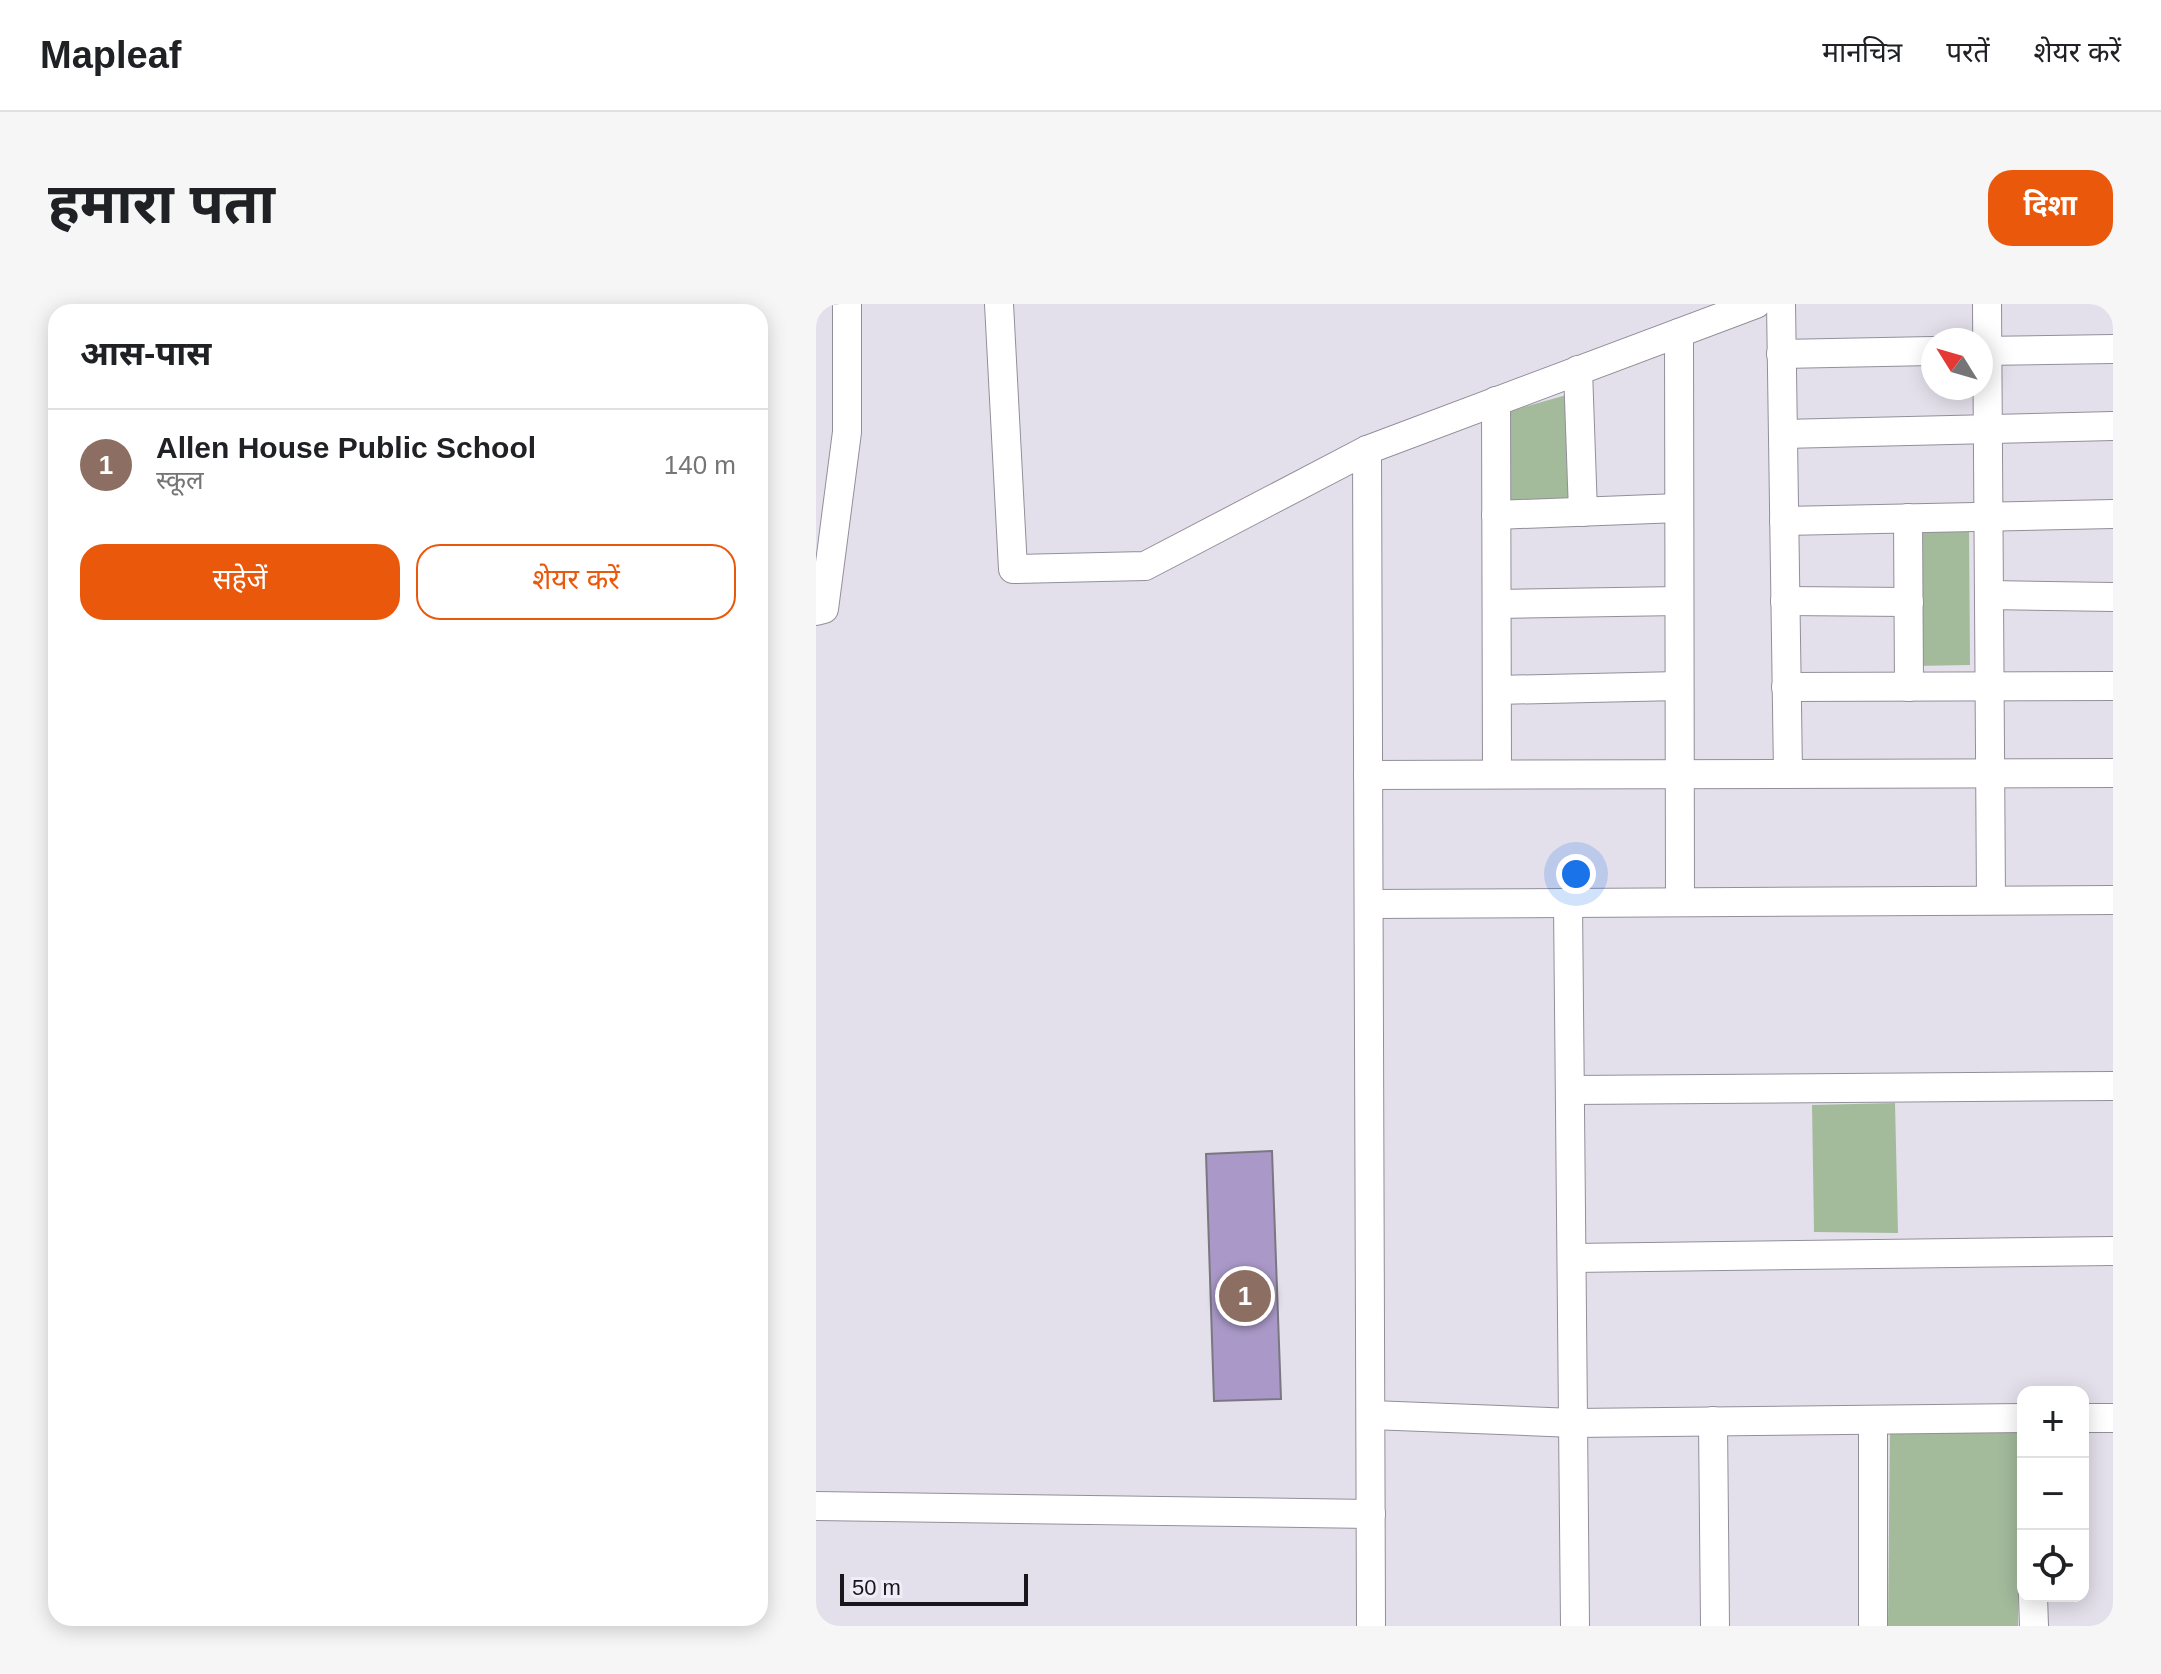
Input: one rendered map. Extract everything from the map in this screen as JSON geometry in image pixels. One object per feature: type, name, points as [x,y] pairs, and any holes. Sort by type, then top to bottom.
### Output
[{"type":"street","points":[[816,611],[824,609],[847,432],[847,304]]},
{"type":"street","points":[[999,304],[1013,569],[1145,566],[1367,450],[1756,304]]},
{"type":"street","points":[[1781,304],[1788,774]]},
{"type":"street","points":[[1985,328],[1987,304]]},
{"type":"street","points":[[1679,333],[1680,902]]},
{"type":"street","points":[[1993,351],[2113,349]]},
{"type":"street","points":[[1781,354],[1921,351]]},
{"type":"street","points":[[1578,370],[1583,512]]},
{"type":"street","points":[[1987,400],[1991,900]]},
{"type":"street","points":[[1496,401],[1497,774]]},
{"type":"street","points":[[1783,434],[2113,426]]},
{"type":"street","points":[[1367,450],[1371,1626]]},
{"type":"street","points":[[1496,515],[1679,508]]},
{"type":"street","points":[[1784,521],[2113,514]]},
{"type":"street","points":[[1908,518],[1909,687]]},
{"type":"street","points":[[1989,595],[2113,597]]},
{"type":"street","points":[[1497,604],[1679,601]]},
{"type":"street","points":[[1785,601],[1909,602]]},
{"type":"street","points":[[1497,690],[1679,686]]},
{"type":"street","points":[[1786,687],[2113,686]]},
{"type":"street","points":[[1368,775],[2113,773]]},
{"type":"street","points":[[1369,904],[2113,900]]},
{"type":"street","points":[[1568,903],[1575,1626]]},
{"type":"street","points":[[1570,1090],[2113,1086]]},
{"type":"street","points":[[1572,1258],[2113,1251]]},
{"type":"street","points":[[1371,1415],[1574,1423],[2017,1418]]},
{"type":"street","points":[[2089,1418],[2113,1418]]},
{"type":"street","points":[[1873,1420],[1873,1626]]},
{"type":"street","points":[[1713,1421],[1715,1626]]},
{"type":"street","points":[[816,1506],[1371,1514]]},
{"type":"street","points":[[2033,1602],[2034,1626]]},
{"type":"green space","points":[[1570,394],[1572,498],[1503,502],[1506,412]]},
{"type":"green space","points":[[1969,527],[1970,665],[1914,666],[1914,528]]},
{"type":"green space","points":[[1895,1103],[1898,1233],[1814,1232],[1812,1105]]},
{"type":"green space","points":[[1890,1429],[2017,1429],[2018,1626],[1888,1626]]},
{"type":"building","points":[[1272,1151],[1281,1399],[1214,1401],[1206,1154]]},
{"type":"place","name":"Allen House Public School","points":[[1245,1296]]}]
